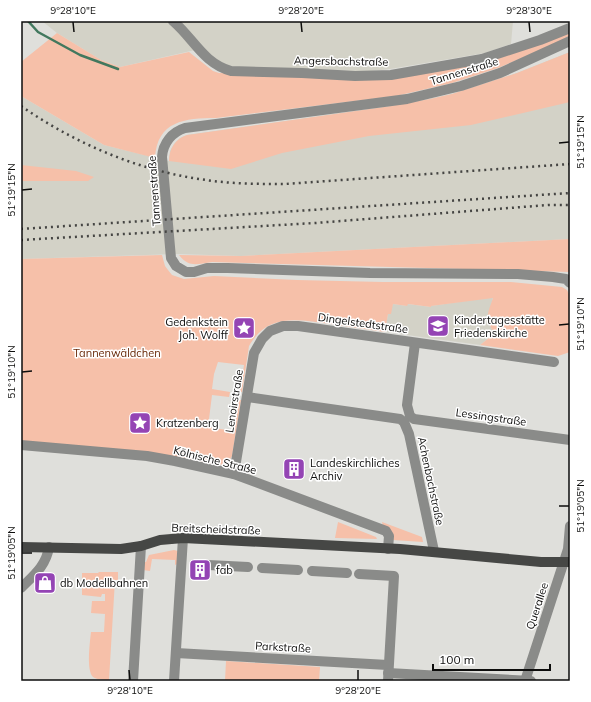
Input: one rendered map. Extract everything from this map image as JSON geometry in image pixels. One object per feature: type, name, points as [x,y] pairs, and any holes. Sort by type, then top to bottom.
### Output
[{"type":"main road","name":"Breitscheidstraße","points":[[21,547],[121,548],[141,546],[160,540],[182,538],[388,549]]},
{"type":"main road","points":[[388,549],[434,551],[540,562],[567,562]]},
{"type":"street","name":"Angersbachstraße","points":[[173,21],[199,51],[222,69],[231,71],[354,76],[391,75],[482,58],[540,40],[570,28]]},
{"type":"street","name":"Tannenstraße","points":[[568,281],[553,277],[518,274],[370,273],[228,268],[207,268],[190,272],[182,270],[172,261],[170,255],[163,150],[166,142],[174,134],[185,128],[407,100],[461,86],[500,73],[570,41]]},
{"type":"street","name":"Dingelstedtstraße","points":[[265,335],[276,328],[289,325],[554,362]]},
{"type":"street","name":"Lenoirstraße","points":[[234,474],[254,353],[265,335]]},
{"type":"street","name":"Lessingstraße","points":[[415,343],[407,405],[410,416],[414,419],[570,440]]},
{"type":"street","name":"Achenbachstraße","points":[[247,397],[394,417],[404,422],[409,434],[434,551]]},
{"type":"street","name":"Kölnische Straße","points":[[21,445],[147,456],[234,474],[386,531],[389,536],[388,549]]},
{"type":"street","name":"Querallee","points":[[526,681],[567,562],[570,526]]},
{"type":"street","points":[[174,681],[182,538]]},
{"type":"street","points":[[133,681],[141,546]]},
{"type":"street","points":[[21,588],[44,564],[47,559],[49,548]]},
{"type":"street","points":[[181,564],[192,564]]},
{"type":"street","points":[[208,565],[248,567]]},
{"type":"street","points":[[262,568],[298,570]]},
{"type":"street","points":[[312,571],[347,573]]},
{"type":"street","points":[[359,574],[394,576],[388,673]]},
{"type":"street","name":"Parkstraße","points":[[176,653],[388,673],[531,681]]},
{"type":"shaded area","points":[[42,21],[513,21],[511,44],[485,53],[390,69],[354,73],[223,67],[204,48],[120,67],[101,60],[57,33]]},
{"type":"shaded area","points":[[570,52],[570,239],[241,256],[177,254],[21,259],[21,96],[104,145],[169,161],[170,151],[174,144],[180,138],[187,135],[391,106],[430,99],[452,94],[517,73]]},
{"type":"shaded area","name":"Kindertagesstätte Friedenskirche","points":[[493,297],[488,321],[494,334],[480,345],[385,332],[388,314],[393,304],[431,307]]},
{"type":"green space","points":[[570,32],[570,36],[550,46],[498,68],[452,83],[396,96],[184,121],[167,129],[161,136],[157,146],[155,158],[104,145],[21,96],[21,62],[57,33],[101,60],[120,67],[189,52],[213,71],[219,73],[391,78],[486,63]]},
{"type":"green space","points":[[570,52],[570,102],[471,125],[369,136],[282,153],[231,169],[169,161],[170,152],[176,142],[187,135],[391,106],[430,99],[452,94],[517,73]]},
{"type":"green space","points":[[21,165],[76,171],[94,177],[88,181],[21,181]]},
{"type":"green space","points":[[570,239],[570,272],[212,262],[194,264],[186,262],[179,255],[241,256]]},
{"type":"green space","name":"Tannenwäldchen","points":[[162,255],[165,266],[172,275],[184,279],[214,276],[383,282],[511,282],[562,287],[567,290],[570,296],[570,352],[558,356],[480,345],[494,334],[488,319],[489,309],[493,298],[431,307],[393,304],[391,314],[388,314],[385,332],[307,321],[285,321],[275,323],[265,328],[257,335],[249,346],[242,392],[240,392],[244,365],[218,362],[214,374],[212,389],[230,392],[229,397],[212,395],[208,427],[233,431],[238,400],[241,400],[232,456],[227,464],[218,465],[21,441],[21,259]]},
{"type":"green space","points":[[338,522],[376,537],[377,539],[335,538]]},
{"type":"green space","points":[[382,522],[422,537],[423,542],[393,540],[383,526]]},
{"type":"green space","points":[[174,550],[178,551],[177,564],[175,565],[175,560],[152,559],[150,571],[143,570],[144,562],[146,562],[149,555]]},
{"type":"green space","points":[[118,572],[118,580],[115,580],[109,680],[93,677],[89,662],[91,632],[104,632],[105,614],[91,613],[92,601],[105,601],[105,594],[102,594],[101,597],[82,595],[82,573]]},
{"type":"green space","points":[[226,661],[320,667],[319,681],[225,681]]},
{"type":"waterway","points":[[28,21],[38,32],[80,55],[118,69]]},
{"type":"tunnel","points":[[192,564],[208,565]]},
{"type":"railway","points":[[21,106],[42,120],[86,144],[109,154],[157,170],[181,176],[216,181],[246,184],[285,184],[570,164]]},
{"type":"railway","points":[[21,229],[570,193]]},
{"type":"railway","points":[[21,240],[315,223],[548,205],[570,205]]},
{"type":"place","name":"Kindertagesstätte Friedenskirche","points":[[438,326]]},
{"type":"place","name":"Gedenkstein Joh. Wolff","points":[[244,328]]},
{"type":"place","name":"Kratzenberg","points":[[140,423]]},
{"type":"place","name":"Landeskirchliches Archiv","points":[[294,469]]},
{"type":"place","name":"fab","points":[[200,570]]},
{"type":"place","name":"db Modellbahnen","points":[[45,583]]}]
